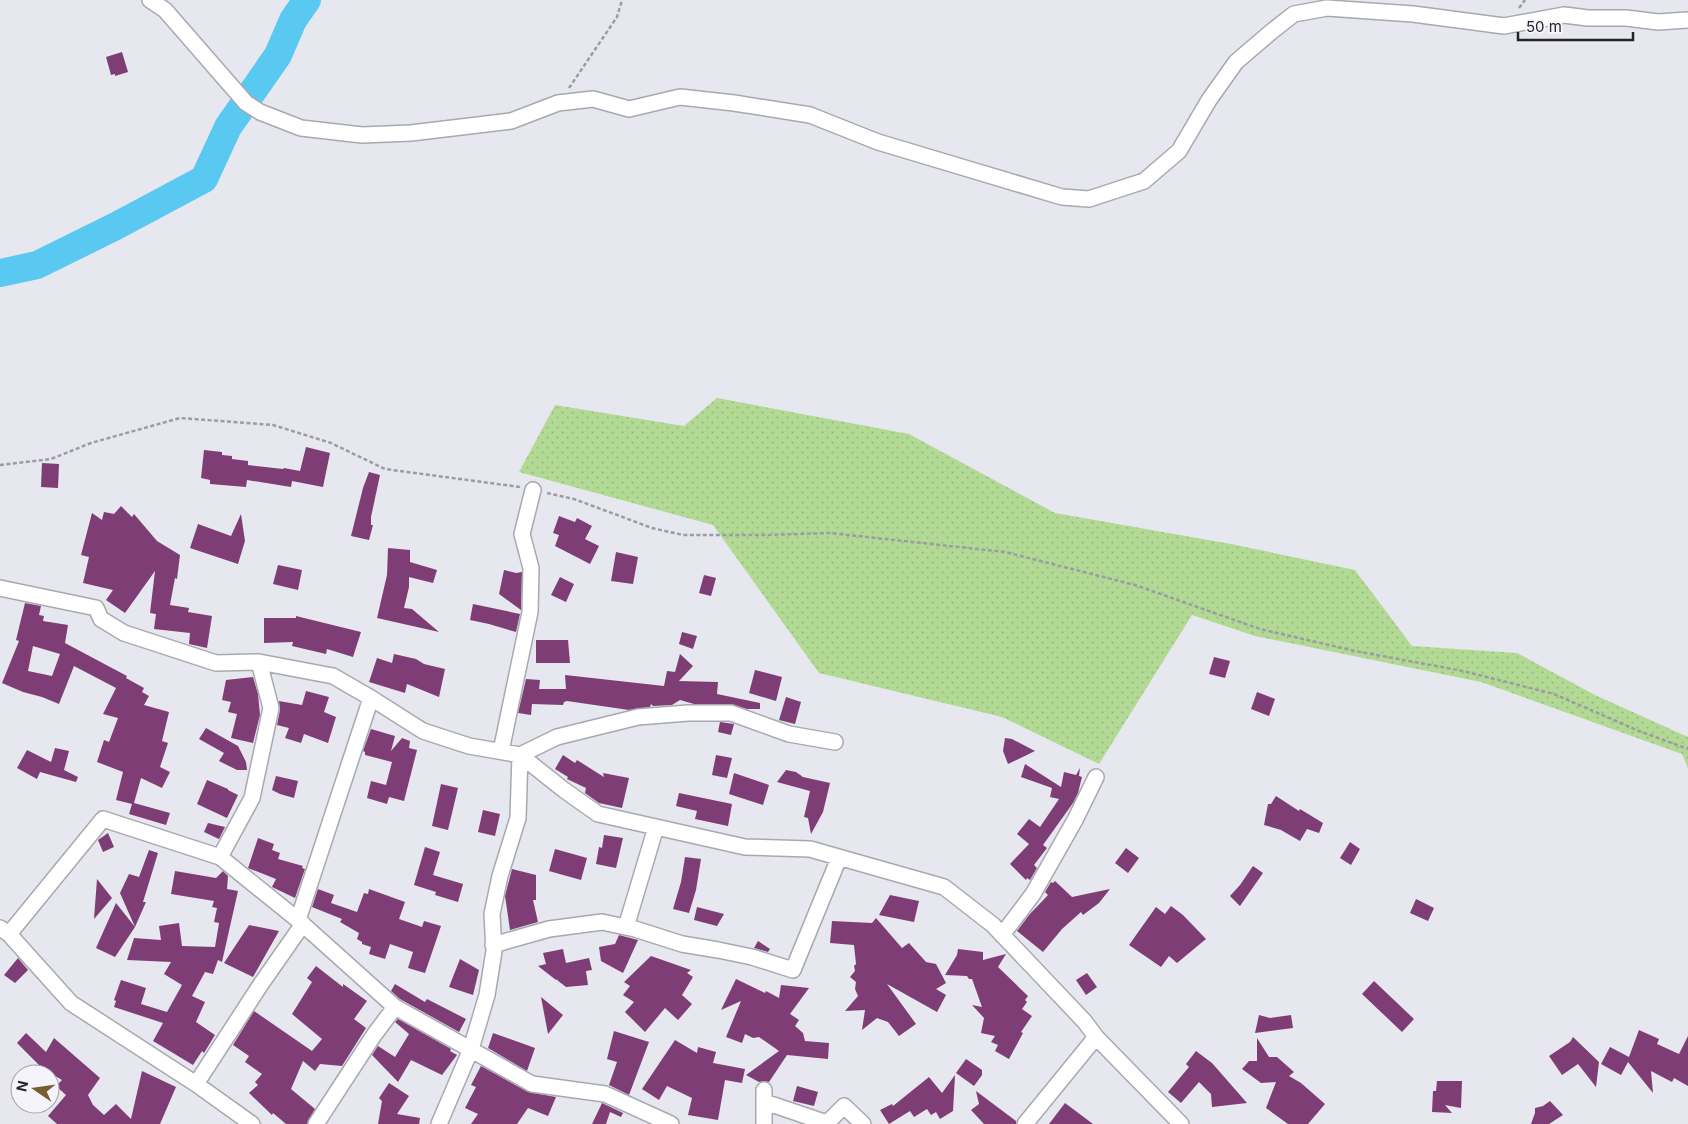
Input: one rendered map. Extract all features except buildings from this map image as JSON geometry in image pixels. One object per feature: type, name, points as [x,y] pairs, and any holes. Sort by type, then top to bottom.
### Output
[{"type":"street","points":[[150,0],[165,10],[246,103],[260,112],[301,128],[362,135],[411,133],[511,122],[558,103],[593,100],[629,109],[680,97],[810,115],[878,142],[1062,197],[1089,199],[1144,181],[1179,151],[1209,100],[1236,62],[1294,14],[1327,8],[1413,14],[1504,26],[1564,15],[1588,18],[1626,18],[1658,22],[1688,20]]},
{"type":"street","points":[[501,751],[530,612],[531,568],[522,534],[533,490]]},
{"type":"street","points":[[0,588],[96,608],[102,619],[124,633],[216,663],[259,662],[333,676],[423,732],[469,746],[520,755],[598,814],[744,847],[810,849],[944,887],[993,925],[1085,1022],[1096,1037],[1181,1124]]},
{"type":"street","points":[[220,857],[252,798],[271,708],[259,662]]},
{"type":"street","points":[[196,1084],[300,922],[371,698]]},
{"type":"street","points":[[520,755],[557,737],[638,717],[688,713],[731,714],[789,734],[835,742]]},
{"type":"street","points":[[439,1124],[471,1049],[487,996],[494,951],[492,914],[500,876],[518,818],[520,755]]},
{"type":"street","points":[[1002,936],[1033,894],[1075,820],[1096,777]]},
{"type":"street","points":[[252,1124],[196,1084],[71,1003],[5,931],[103,820],[220,857],[300,922],[395,1007],[532,1084],[605,1094],[671,1124]]},
{"type":"street","points":[[626,927],[656,827]]},
{"type":"street","points":[[493,945],[550,929],[602,922],[626,927],[682,944],[743,956],[793,970],[839,858]]},
{"type":"street","points":[[316,1124],[374,1035],[395,1007]]},
{"type":"street","points":[[1025,1124],[1096,1037]]},
{"type":"street","points":[[764,1124],[765,1096],[827,1124],[844,1106],[864,1124]]},
{"type":"path","points":[[558,103],[617,17],[622,0]]},
{"type":"path","points":[[0,465],[51,459],[92,443],[180,418],[273,425],[331,443],[385,468],[533,490],[574,499],[652,528],[683,536],[830,533],[1005,552],[1135,585],[1260,628],[1355,651],[1463,671],[1554,694],[1638,731],[1688,749]]},
{"type":"green space","points":[[717,398],[909,434],[1055,513],[1231,544],[1355,570],[1412,646],[1517,653],[1595,695],[1688,737],[1688,768],[1682,754],[1481,682],[1255,636],[1192,615],[1099,764],[1002,717],[819,673],[713,525],[519,472],[555,405],[684,426]]},
{"type":"waterway","points":[[0,273],[37,265],[204,179],[228,127],[278,55],[293,20],[307,0]]}]
